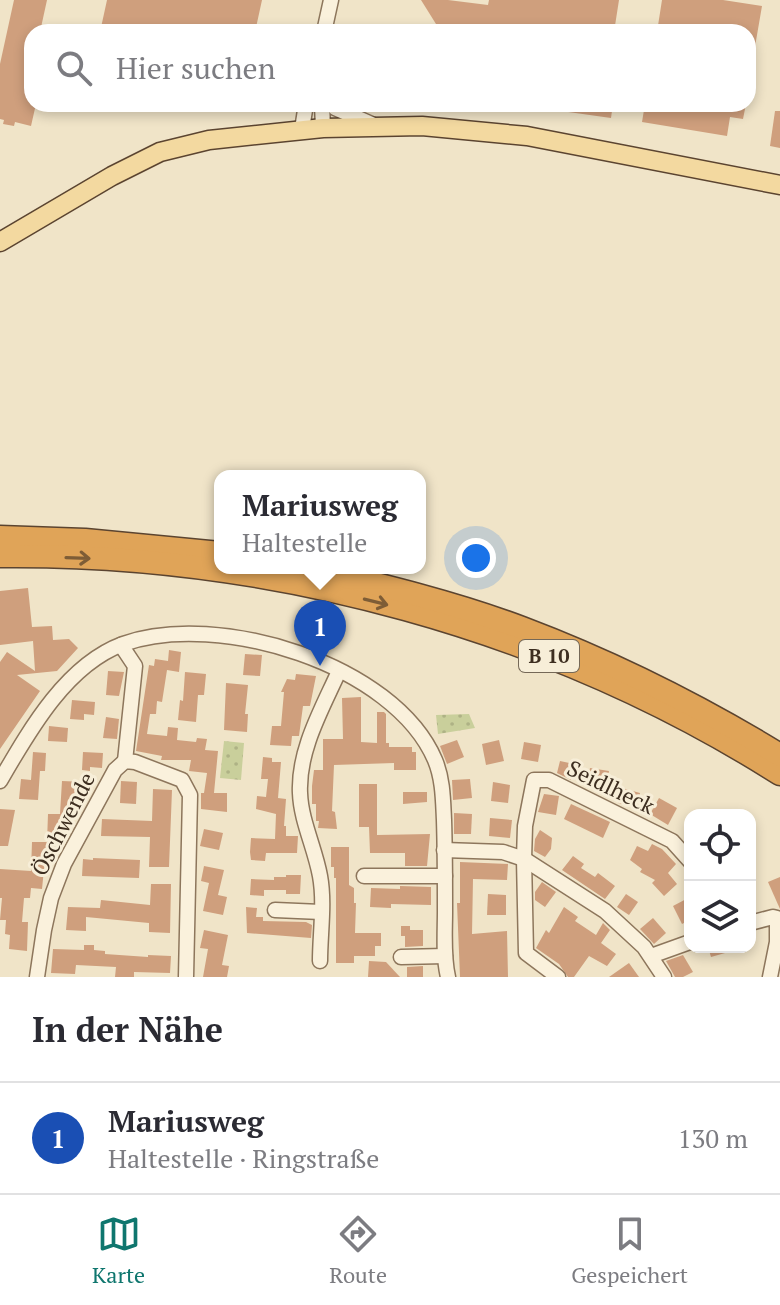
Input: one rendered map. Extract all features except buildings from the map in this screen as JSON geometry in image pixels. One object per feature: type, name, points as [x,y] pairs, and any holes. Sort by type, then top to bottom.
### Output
[{"type":"highway","points":[[0,537],[85,540],[214,552]]},
{"type":"highway","name":"B 10","points":[[0,556],[86,558],[214,572]]},
{"type":"highway","name":"B 10","points":[[226,574],[324,589],[413,611],[514,642],[628,690],[780,774]]},
{"type":"highway","name":"B 10","points":[[334,574],[416,594],[520,627],[631,674],[719,719],[780,755]]},
{"type":"main road","points":[[0,242],[112,176],[160,152],[209,140],[302,129],[422,126],[527,136],[780,185]]},
{"type":"street","points":[[326,24],[331,0]]},
{"type":"street","points":[[302,129],[305,112]]},
{"type":"street","points":[[322,112],[323,128]]},
{"type":"street","points":[[344,112],[376,126]]},
{"type":"street","points":[[0,781],[23,741],[62,690],[87,666],[121,645],[175,633],[224,637],[300,653],[369,688],[399,710],[425,741],[436,762],[442,783],[448,977]]},
{"type":"street","points":[[121,645],[135,666],[125,761]]},
{"type":"street","points":[[320,961],[321,880],[303,816],[300,780],[312,733],[339,671]]},
{"type":"street","name":"Öschwende","points":[[37,977],[51,900],[64,864],[115,770],[125,761],[182,780],[190,795],[186,977]]},
{"type":"street","name":"Seidlheck","points":[[524,859],[525,826],[534,780],[549,780],[672,841],[684,854]]},
{"type":"street","points":[[444,850],[503,852],[524,859],[605,911],[651,956],[664,977]]},
{"type":"street","points":[[524,859],[526,953],[558,977]]},
{"type":"street","points":[[364,876],[445,876]]},
{"type":"street","points":[[275,910],[321,912]]},
{"type":"street","points":[[756,921],[777,918],[777,942],[770,977]]},
{"type":"street","points":[[651,956],[684,944]]},
{"type":"street","points":[[401,957],[445,956]]},
{"type":"green space","points":[[469,714],[475,728],[438,734],[436,715]]},
{"type":"green space","points":[[224,741],[244,743],[241,780],[220,778]]},
{"type":"place","name":"Mariusweg","points":[[320,666]]}]
